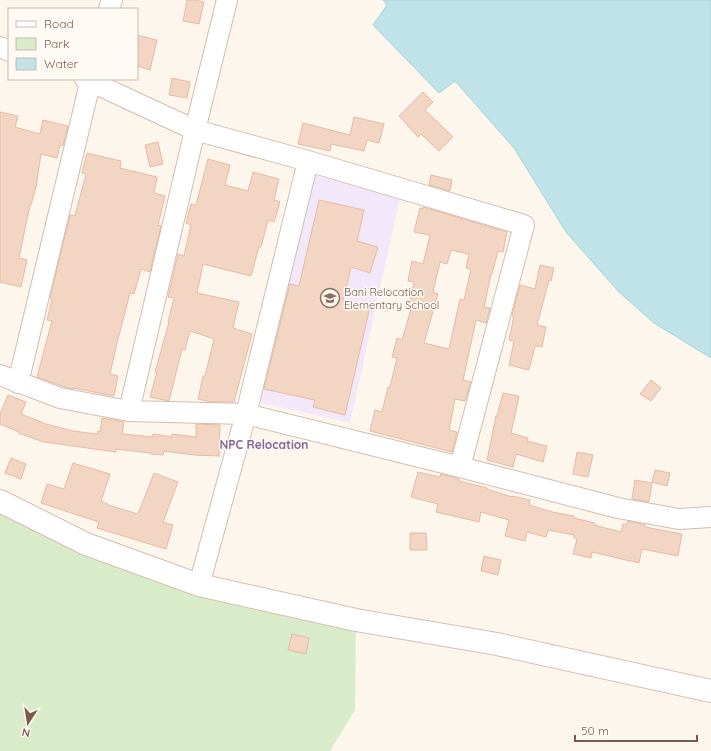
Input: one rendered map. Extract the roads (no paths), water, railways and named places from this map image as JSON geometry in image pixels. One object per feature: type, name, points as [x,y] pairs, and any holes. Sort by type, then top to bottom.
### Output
[{"type":"street","points":[[129,411],[227,0]]},
{"type":"street","points":[[460,467],[524,226],[308,161],[195,130],[89,80],[9,379],[60,398],[129,411],[246,414],[618,508],[679,519],[711,517]]},
{"type":"street","points":[[199,585],[246,414],[308,161]]},
{"type":"street","points":[[0,501],[86,544],[199,585],[356,620],[496,644],[711,691]]},
{"type":"water","points":[[383,0],[711,0],[711,358],[654,323],[618,291],[566,232],[514,148],[455,81],[439,93],[373,25],[387,5]]},
{"type":"place","name":"Bani Relocation Elementary School","points":[[330,298]]},
{"type":"district","name":"NPC Relocation","points":[[264,445]]}]
